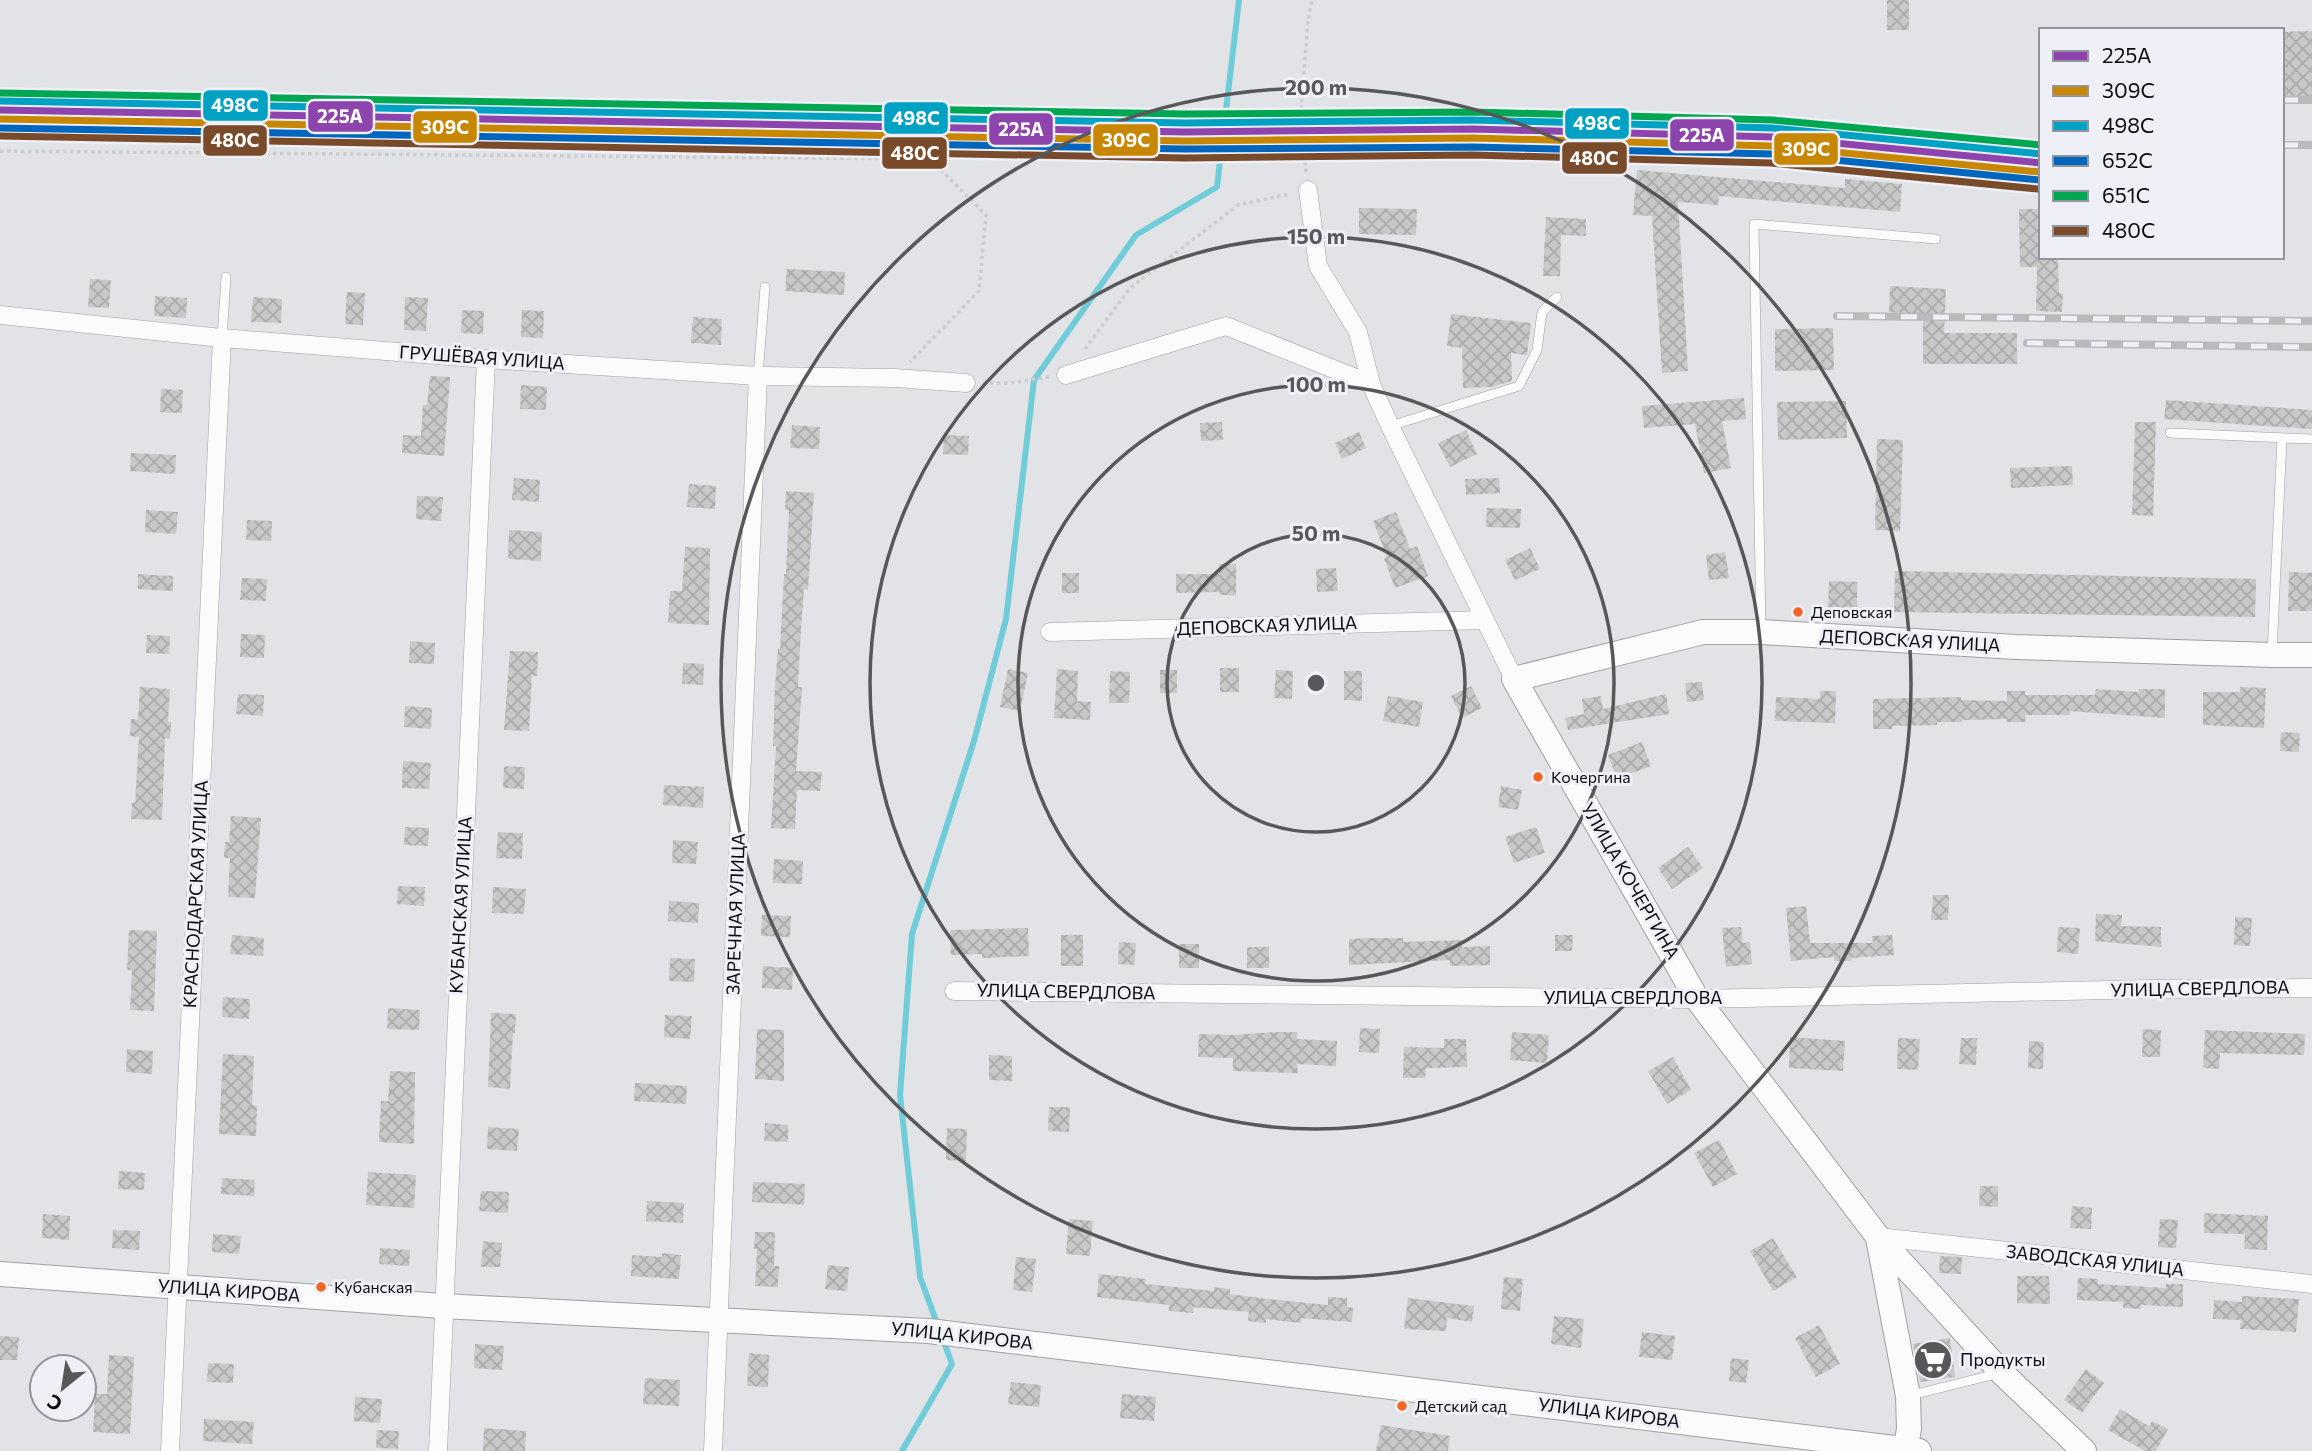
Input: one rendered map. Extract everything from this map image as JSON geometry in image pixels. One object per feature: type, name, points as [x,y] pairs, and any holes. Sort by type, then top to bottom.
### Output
[{"type":"street","name":"УЛИЦА КОЧЕРГИНА","points":[[1308,190],[1318,266],[1358,332],[1371,384],[1390,426],[1514,678],[1698,999],[1878,1237],[2002,1373],[2084,1451]]},
{"type":"street","name":"ГРУШЁВАЯ УЛИЦА","points":[[0,315],[222,338],[486,359],[758,376],[895,378],[966,383]]},
{"type":"street","points":[[1066,375],[1227,326],[1371,384]]},
{"type":"street","name":"КРАСНОДАРСКАЯ УЛИЦА","points":[[170,1451],[222,338]]},
{"type":"street","name":"КУБАНСКАЯ УЛИЦА","points":[[438,1451],[442,1306],[486,359]]},
{"type":"street","name":"ЗАРЕЧНАЯ УЛИЦА","points":[[713,1451],[758,376]]},
{"type":"street","name":"ДЕПОВСКАЯ УЛИЦА","points":[[1050,632],[1485,620]]},
{"type":"street","name":"ДЕПОВСКАЯ УЛИЦА","points":[[1514,678],[1703,632],[1761,632],[2016,647],[2312,654]]},
{"type":"street","name":"УЛИЦА СВЕРДЛОВА","points":[[954,991],[1698,999],[2312,988]]},
{"type":"street","name":"УЛИЦА КОЧЕРГИНА","points":[[1878,1237],[1908,1396],[1910,1450]]},
{"type":"street","name":"ЗАВОДСКАЯ УЛИЦА","points":[[1878,1237],[2312,1284]]},
{"type":"street","name":"УЛИЦА КИРОВА","points":[[0,1274],[442,1306],[929,1331],[1910,1450]]},
{"type":"lane","points":[[1761,632],[1754,224],[1936,239]]},
{"type":"lane","points":[[222,338],[226,277]]},
{"type":"lane","points":[[758,376],[765,287]]},
{"type":"lane","points":[[1390,426],[1519,386],[1537,350],[1542,312],[1557,297]]},
{"type":"lane","points":[[2170,433],[2312,439]]},
{"type":"lane","points":[[2272,655],[2282,439]]},
{"type":"lane","points":[[1908,1396],[2002,1373]]},
{"type":"path","points":[[1066,375],[1130,288],[1238,205],[1308,190],[1301,110],[1312,0]]},
{"type":"path","points":[[0,151],[930,159],[986,215],[979,291],[895,378]]},
{"type":"path","points":[[966,383],[1009,383],[1042,378]]},
{"type":"building","points":[[1887,0],[1909,0],[1909,30],[1887,30]]},
{"type":"building","points":[[2312,31],[2312,102],[2284,102],[2284,32]]},
{"type":"building","points":[[1637,170],[1845,188],[1845,179],[1902,184],[1900,212],[1719,196],[1718,205],[1678,202],[1688,371],[1662,373],[1652,216],[1633,215]]},
{"type":"building","points":[[1359,208],[1417,209],[1416,235],[1359,234]]},
{"type":"building","points":[[2019,209],[2039,209],[2039,259],[2058,259],[2059,293],[2063,294],[2062,312],[2036,311],[2037,267],[2020,267]]},
{"type":"building","points":[[1546,217],[1586,219],[1586,236],[1561,235],[1560,276],[1543,276]]},
{"type":"building","points":[[787,269],[845,272],[844,295],[785,291]]},
{"type":"building","points":[[90,279],[111,280],[109,308],[88,307]]},
{"type":"building","points":[[1890,286],[1946,289],[1944,333],[2017,333],[2017,364],[1923,364],[1923,314],[1889,312]]},
{"type":"building","points":[[347,292],[365,293],[363,325],[345,324]]},
{"type":"building","points":[[155,296],[187,298],[186,318],[154,316]]},
{"type":"building","points":[[253,297],[282,299],[281,323],[251,322]]},
{"type":"building","points":[[405,297],[428,298],[426,331],[404,330]]},
{"type":"building","points":[[462,310],[484,311],[483,334],[461,333]]},
{"type":"building","points":[[522,310],[544,311],[543,338],[521,337]]},
{"type":"building","points":[[1451,314],[1531,323],[1527,355],[1511,353],[1512,381],[1491,387],[1463,388],[1462,348],[1447,346]]},
{"type":"building","points":[[693,317],[722,319],[721,345],[691,343]]},
{"type":"building","points":[[1833,328],[1834,370],[1775,371],[1775,329]]},
{"type":"building","points":[[430,376],[450,377],[444,456],[402,453],[403,435],[421,436],[423,405],[427,405]]},
{"type":"building","points":[[521,385],[547,387],[546,410],[520,409]]},
{"type":"building","points":[[161,389],[183,390],[182,413],[160,412]]},
{"type":"building","points":[[1744,398],[1746,419],[1722,421],[1731,468],[1704,473],[1695,424],[1644,428],[1642,406]]},
{"type":"building","points":[[2166,400],[2312,410],[2312,429],[2164,419]]},
{"type":"building","points":[[1846,401],[1847,438],[1778,440],[1777,402]]},
{"type":"building","points":[[1222,422],[1223,440],[1201,441],[1200,423]]},
{"type":"building","points":[[2135,422],[2156,422],[2153,516],[2132,515]]},
{"type":"building","points":[[792,425],[820,427],[819,449],[790,448]]},
{"type":"building","points":[[1466,430],[1477,454],[1450,467],[1438,443]]},
{"type":"building","points":[[1359,432],[1366,448],[1342,459],[1335,443]]},
{"type":"building","points":[[944,435],[969,436],[968,455],[943,454]]},
{"type":"building","points":[[1877,439],[1903,440],[1900,531],[1875,530]]},
{"type":"building","points":[[131,453],[176,455],[175,474],[130,471]]},
{"type":"building","points":[[2072,466],[2073,485],[2011,488],[2010,468]]},
{"type":"building","points":[[514,478],[540,480],[539,502],[512,500]]},
{"type":"building","points":[[1499,478],[1500,493],[1466,495],[1465,479]]},
{"type":"building","points":[[689,484],[716,486],[715,509],[687,507]]},
{"type":"building","points":[[786,491],[814,493],[808,590],[804,589],[801,628],[798,687],[802,687],[796,771],[822,772],[820,791],[797,790],[795,829],[771,828],[776,746],[773,746],[775,686],[789,510],[785,510]]},
{"type":"building","points":[[417,496],[443,497],[441,521],[416,519]]},
{"type":"building","points":[[1487,508],[1521,509],[1520,528],[1486,527]]},
{"type":"building","points":[[146,510],[178,512],[176,534],[145,532]]},
{"type":"building","points":[[1396,512],[1410,549],[1417,546],[1428,576],[1395,588],[1373,521]]},
{"type":"building","points":[[247,520],[272,521],[271,541],[246,540]]},
{"type":"building","points":[[509,530],[542,532],[541,561],[508,559]]},
{"type":"building","points":[[685,547],[710,548],[709,625],[668,623],[670,591],[682,591]]},
{"type":"building","points":[[1530,548],[1540,569],[1515,580],[1505,560]]},
{"type":"building","points":[[1725,552],[1729,578],[1709,580],[1706,555]]},
{"type":"building","points":[[1219,564],[1236,564],[1236,595],[1220,595],[1219,592],[1176,593],[1176,574],[1219,574]]},
{"type":"building","points":[[1336,568],[1338,591],[1317,592],[1316,569]]},
{"type":"building","points":[[1895,571],[2256,579],[2255,617],[1894,612]]},
{"type":"building","points":[[2289,572],[2312,573],[2312,611],[2288,611]]},
{"type":"building","points":[[1062,573],[1079,573],[1079,593],[1062,593]]},
{"type":"building","points":[[138,574],[173,576],[173,591],[138,589]]},
{"type":"building","points":[[242,578],[267,579],[266,601],[240,600]]},
{"type":"building","points":[[1829,581],[1857,582],[1857,609],[1828,609]]},
{"type":"building","points":[[241,634],[265,635],[264,658],[240,657]]},
{"type":"building","points":[[147,635],[170,636],[169,654],[146,653]]},
{"type":"building","points":[[410,641],[435,643],[434,664],[409,663]]},
{"type":"building","points":[[510,651],[538,652],[537,676],[532,675],[529,731],[504,730]]},
{"type":"building","points":[[683,663],[704,664],[703,685],[682,684]]},
{"type":"building","points":[[1220,668],[1239,668],[1239,692],[1220,692]]},
{"type":"building","points":[[1008,669],[1028,673],[1020,711],[1000,707]]},
{"type":"building","points":[[1057,669],[1078,671],[1077,701],[1091,702],[1090,720],[1054,718]]},
{"type":"building","points":[[1160,670],[1177,670],[1177,693],[1160,693]]},
{"type":"building","points":[[1276,670],[1293,671],[1292,699],[1274,698]]},
{"type":"building","points":[[1110,671],[1130,672],[1129,703],[1109,703]]},
{"type":"building","points":[[1344,671],[1362,671],[1362,701],[1344,700]]},
{"type":"building","points":[[1702,682],[1704,700],[1687,702],[1685,683]]},
{"type":"building","points":[[1471,686],[1482,708],[1462,718],[1451,696]]},
{"type":"building","points":[[140,687],[170,689],[170,739],[165,738],[162,820],[131,819],[132,803],[135,803],[139,737],[130,736],[131,719],[138,720]]},
{"type":"building","points":[[2240,687],[2266,688],[2264,728],[2203,725],[2203,692],[2240,692]]},
{"type":"building","points":[[2096,689],[2139,692],[2139,689],[2165,689],[2165,718],[2069,711],[2070,715],[2025,715],[2025,722],[2007,722],[2007,719],[1962,720],[1937,722],[1937,725],[1873,729],[1873,699],[1961,697],[1961,700],[2007,701],[2007,691],[2025,691],[2025,695],[2095,695]]},
{"type":"building","points":[[1820,691],[1836,691],[1835,723],[1775,721],[1776,697],[1820,699]]},
{"type":"building","points":[[238,694],[264,695],[263,716],[236,714]]},
{"type":"building","points":[[1666,694],[1669,714],[1568,730],[1565,718],[1584,714],[1582,699],[1601,696],[1603,709]]},
{"type":"building","points":[[1388,696],[1423,702],[1419,727],[1383,721]]},
{"type":"building","points":[[405,706],[432,708],[431,729],[404,727]]},
{"type":"building","points":[[2281,732],[2300,733],[2299,752],[2280,751]]},
{"type":"building","points":[[1642,742],[1651,766],[1617,779],[1608,755]]},
{"type":"building","points":[[403,761],[431,763],[429,789],[402,788]]},
{"type":"building","points":[[504,766],[525,767],[524,789],[503,788]]},
{"type":"building","points":[[664,785],[704,787],[703,808],[663,805]]},
{"type":"building","points":[[1501,786],[1522,790],[1518,810],[1498,807]]},
{"type":"building","points":[[231,816],[261,818],[255,898],[228,897],[230,858],[224,858],[225,842],[229,842]]},
{"type":"building","points":[[405,827],[429,828],[428,846],[404,845]]},
{"type":"building","points":[[1536,827],[1545,853],[1514,863],[1505,837]]},
{"type":"building","points":[[498,832],[523,833],[522,859],[496,858]]},
{"type":"building","points":[[673,840],[698,842],[696,864],[672,863]]},
{"type":"building","points":[[1688,847],[1703,868],[1672,889],[1658,868]]},
{"type":"building","points":[[774,859],[803,861],[802,884],[773,883]]},
{"type":"building","points":[[398,886],[425,887],[424,906],[397,904]]},
{"type":"building","points":[[493,887],[526,889],[524,914],[492,913]]},
{"type":"building","points":[[1933,895],[1949,895],[1948,920],[1931,920]]},
{"type":"building","points":[[669,901],[699,903],[698,923],[668,921]]},
{"type":"building","points":[[1806,906],[1810,943],[1873,943],[1872,936],[1892,935],[1894,955],[1851,958],[1851,961],[1834,961],[1834,957],[1791,961],[1786,908]]},
{"type":"building","points":[[2096,914],[2122,915],[2121,926],[2161,927],[2161,947],[2095,941]]},
{"type":"building","points":[[762,915],[791,916],[790,937],[761,936]]},
{"type":"building","points":[[2235,917],[2252,918],[2250,946],[2234,945]]},
{"type":"building","points":[[1741,927],[1743,943],[1750,942],[1752,964],[1726,967],[1722,928]]},
{"type":"building","points":[[2058,927],[2080,928],[2078,954],[2057,952]]},
{"type":"building","points":[[1028,928],[1029,956],[982,958],[982,954],[951,955],[950,930]]},
{"type":"building","points":[[129,930],[157,931],[154,1011],[130,1010],[132,970],[127,970]]},
{"type":"building","points":[[232,935],[264,938],[263,956],[230,954]]},
{"type":"building","points":[[1061,935],[1083,935],[1083,966],[1061,966]]},
{"type":"building","points":[[1555,935],[1573,935],[1572,951],[1555,951]]},
{"type":"building","points":[[1403,938],[1403,942],[1462,940],[1462,947],[1490,946],[1490,965],[1450,966],[1450,960],[1349,965],[1349,939]]},
{"type":"building","points":[[1119,942],[1136,943],[1134,965],[1118,964]]},
{"type":"building","points":[[1179,944],[1199,944],[1199,968],[1179,968]]},
{"type":"building","points":[[1247,947],[1269,947],[1269,968],[1247,968]]},
{"type":"building","points":[[670,958],[695,959],[694,982],[669,981]]},
{"type":"building","points":[[763,966],[793,968],[792,990],[762,988]]},
{"type":"building","points":[[223,997],[250,999],[249,1019],[222,1017]]},
{"type":"building","points":[[388,1008],[420,1010],[419,1030],[387,1029]]},
{"type":"building","points":[[491,1013],[516,1014],[510,1089],[488,1087]]},
{"type":"building","points":[[665,1015],[692,1016],[690,1039],[664,1037]]},
{"type":"building","points":[[1360,1028],[1380,1029],[1379,1053],[1359,1052]]},
{"type":"building","points":[[757,1029],[784,1030],[784,1081],[755,1079]]},
{"type":"building","points":[[2143,1029],[2161,1030],[2160,1057],[2142,1057]]},
{"type":"building","points":[[2205,1030],[2305,1034],[2304,1055],[2220,1053],[2219,1069],[2203,1068]]},
{"type":"building","points":[[1297,1032],[1297,1039],[1337,1041],[1336,1066],[1297,1064],[1298,1073],[1233,1071],[1233,1058],[1198,1057],[1199,1034]]},
{"type":"building","points":[[1512,1032],[1549,1035],[1547,1063],[1510,1060]]},
{"type":"building","points":[[1790,1037],[1845,1041],[1843,1071],[1789,1068]]},
{"type":"building","points":[[1898,1038],[1920,1039],[1918,1070],[1897,1069]]},
{"type":"building","points":[[1961,1038],[1977,1038],[1976,1065],[1959,1064]]},
{"type":"building","points":[[1444,1039],[1466,1039],[1467,1067],[1426,1068],[1425,1078],[1403,1078],[1404,1047],[1444,1048]]},
{"type":"building","points":[[2029,1041],[2044,1042],[2043,1069],[2028,1068]]},
{"type":"building","points":[[127,1049],[153,1051],[152,1074],[126,1072]]},
{"type":"building","points":[[223,1054],[254,1056],[252,1105],[257,1106],[256,1136],[219,1134]]},
{"type":"building","points":[[989,1055],[1012,1056],[1012,1081],[989,1080]]},
{"type":"building","points":[[1673,1057],[1691,1090],[1667,1104],[1648,1071]]},
{"type":"building","points":[[390,1071],[415,1072],[414,1144],[379,1142],[381,1101],[388,1101]]},
{"type":"building","points":[[635,1083],[687,1086],[686,1104],[634,1101]]},
{"type":"building","points":[[1049,1107],[1070,1107],[1069,1132],[1048,1131]]},
{"type":"building","points":[[765,1123],[788,1125],[788,1142],[764,1141]]},
{"type":"building","points":[[488,1127],[519,1129],[517,1151],[487,1149]]},
{"type":"building","points":[[947,1128],[967,1129],[966,1161],[946,1160]]},
{"type":"building","points":[[1719,1140],[1737,1174],[1713,1187],[1694,1153]]},
{"type":"building","points":[[119,1171],[145,1173],[144,1190],[118,1189]]},
{"type":"building","points":[[368,1172],[416,1175],[414,1208],[366,1205]]},
{"type":"building","points":[[222,1178],[255,1180],[254,1196],[221,1194]]},
{"type":"building","points":[[753,1182],[805,1184],[804,1205],[752,1202]]},
{"type":"building","points":[[1980,1186],[1998,1186],[1998,1207],[1979,1206]]},
{"type":"building","points":[[481,1191],[509,1192],[508,1213],[479,1211]]},
{"type":"building","points":[[647,1201],[684,1203],[683,1223],[646,1221]]},
{"type":"building","points":[[2072,1206],[2092,1208],[2091,1229],[2070,1228]]},
{"type":"building","points":[[2204,1213],[2268,1216],[2267,1250],[2244,1249],[2245,1234],[2204,1233]]},
{"type":"building","points":[[43,1214],[70,1216],[69,1240],[42,1238]]},
{"type":"building","points":[[1069,1219],[1093,1221],[1090,1256],[1066,1254]]},
{"type":"building","points":[[2160,1219],[2178,1220],[2176,1248],[2158,1247]]},
{"type":"building","points":[[113,1230],[140,1231],[139,1250],[112,1248]]},
{"type":"building","points":[[755,1232],[775,1232],[774,1266],[779,1266],[778,1287],[755,1286]]},
{"type":"building","points":[[213,1234],[241,1236],[239,1254],[212,1252]]},
{"type":"building","points":[[1773,1238],[1797,1277],[1773,1291],[1750,1251]]},
{"type":"building","points":[[483,1241],[502,1243],[500,1267],[481,1267]]},
{"type":"building","points":[[380,1248],[410,1250],[409,1266],[379,1264]]},
{"type":"building","points":[[662,1253],[681,1255],[679,1279],[631,1276],[632,1255],[662,1257]]},
{"type":"building","points":[[1940,1256],[1962,1257],[1961,1274],[1939,1273]]},
{"type":"building","points":[[1016,1257],[1036,1259],[1032,1292],[1013,1290]]},
{"type":"building","points":[[828,1265],[849,1267],[847,1291],[825,1289]]},
{"type":"building","points":[[1099,1274],[1146,1279],[1145,1284],[1214,1291],[1214,1287],[1230,1289],[1230,1294],[1328,1305],[1328,1297],[1347,1298],[1347,1307],[1353,1308],[1352,1322],[1301,1318],[1301,1323],[1266,1319],[1266,1323],[1248,1321],[1249,1312],[1193,1307],[1193,1313],[1169,1311],[1169,1305],[1097,1297]]},
{"type":"building","points":[[2017,1276],[2049,1276],[2050,1304],[2017,1303]]},
{"type":"building","points":[[1504,1277],[1523,1279],[1520,1311],[1501,1309]]},
{"type":"building","points":[[2078,1278],[2098,1279],[2098,1284],[2166,1288],[2166,1284],[2183,1284],[2183,1307],[2141,1305],[2141,1309],[2123,1308],[2123,1302],[2077,1300]]},
{"type":"building","points":[[2242,1296],[2299,1299],[2296,1332],[2240,1329],[2241,1320],[2213,1319],[2214,1300],[2242,1302]]},
{"type":"building","points":[[1408,1298],[1474,1306],[1472,1322],[1447,1318],[1446,1331],[1404,1329]]},
{"type":"building","points":[[1554,1316],[1584,1319],[1581,1348],[1551,1344]]},
{"type":"building","points":[[1819,1325],[1840,1364],[1816,1377],[1795,1338]]},
{"type":"building","points":[[1642,1332],[1675,1336],[1672,1360],[1639,1357]]},
{"type":"building","points":[[0,1336],[19,1337],[17,1360],[0,1360]]},
{"type":"building","name":"Продукты","points":[[1950,1338],[1955,1377],[1920,1382],[1913,1344]]},
{"type":"building","points":[[475,1344],[504,1346],[502,1370],[474,1368]]},
{"type":"building","points":[[749,1353],[769,1355],[768,1387],[747,1386]]},
{"type":"building","points":[[109,1355],[134,1357],[130,1434],[93,1432],[93,1423],[98,1423],[98,1394],[107,1394]]},
{"type":"building","points":[[1731,1358],[1749,1360],[1746,1383],[1729,1381]]},
{"type":"building","points":[[208,1363],[234,1364],[233,1383],[207,1382]]},
{"type":"building","points":[[2086,1369],[2104,1383],[2082,1413],[2064,1400]]},
{"type":"building","points":[[645,1378],[680,1380],[679,1406],[643,1404]]},
{"type":"building","points":[[1011,1382],[1041,1385],[1039,1407],[1008,1404]]},
{"type":"building","points":[[1122,1394],[1156,1397],[1154,1421],[1120,1418]]},
{"type":"building","points":[[355,1397],[382,1399],[380,1423],[354,1421]]},
{"type":"building","points":[[2120,1409],[2149,1426],[2152,1421],[2168,1429],[2156,1451],[2145,1451],[2108,1430]]},
{"type":"building","points":[[204,1419],[254,1422],[252,1444],[203,1441]]},
{"type":"building","points":[[1381,1425],[1450,1436],[1448,1451],[1376,1451]]},
{"type":"building","points":[[484,1428],[526,1431],[525,1451],[483,1451]]},
{"type":"building","points":[[377,1430],[399,1431],[398,1449],[376,1448]]},
{"type":"waterway","points":[[938,1326],[920,1277],[900,1095],[912,934],[974,741],[1006,619],[1034,380],[1136,235],[1217,187],[1239,0]]},
{"type":"waterway","points":[[902,1451],[952,1364],[943,1340]]},
{"type":"railway","points":[[2284,100],[2312,100]]},
{"type":"railway","points":[[2284,145],[2312,145]]},
{"type":"railway","points":[[1837,316],[2312,321]]},
{"type":"railway","points":[[2027,343],[2312,347]]},
{"type":"transit line","name":"651С","points":[[0,93],[1185,114],[1473,112],[1773,120],[2039,145]]},
{"type":"transit line","name":"498С","points":[[0,101],[1185,123],[1473,120],[1773,128],[2039,154]]},
{"type":"transit line","name":"225А","points":[[0,110],[1185,132],[1473,129],[1773,137],[2039,163]]},
{"type":"transit line","name":"309С","points":[[0,119],[1185,141],[1473,138],[1772,146],[2039,172]]},
{"type":"transit line","name":"652С","points":[[0,128],[1185,149],[1473,147],[1772,154],[2039,180]]},
{"type":"transit line","name":"480С","points":[[0,136],[1185,158],[1473,155],[1771,163],[2038,189]]},
{"type":"place","name":"Деповская","points":[[1798,612]]},
{"type":"place","name":"Кочергина","points":[[1538,777]]},
{"type":"place","name":"Кубанская","points":[[321,1287]]},
{"type":"place","name":"Продукты","points":[[1933,1360]]},
{"type":"place","name":"Детский сад","points":[[1402,1406]]}]
